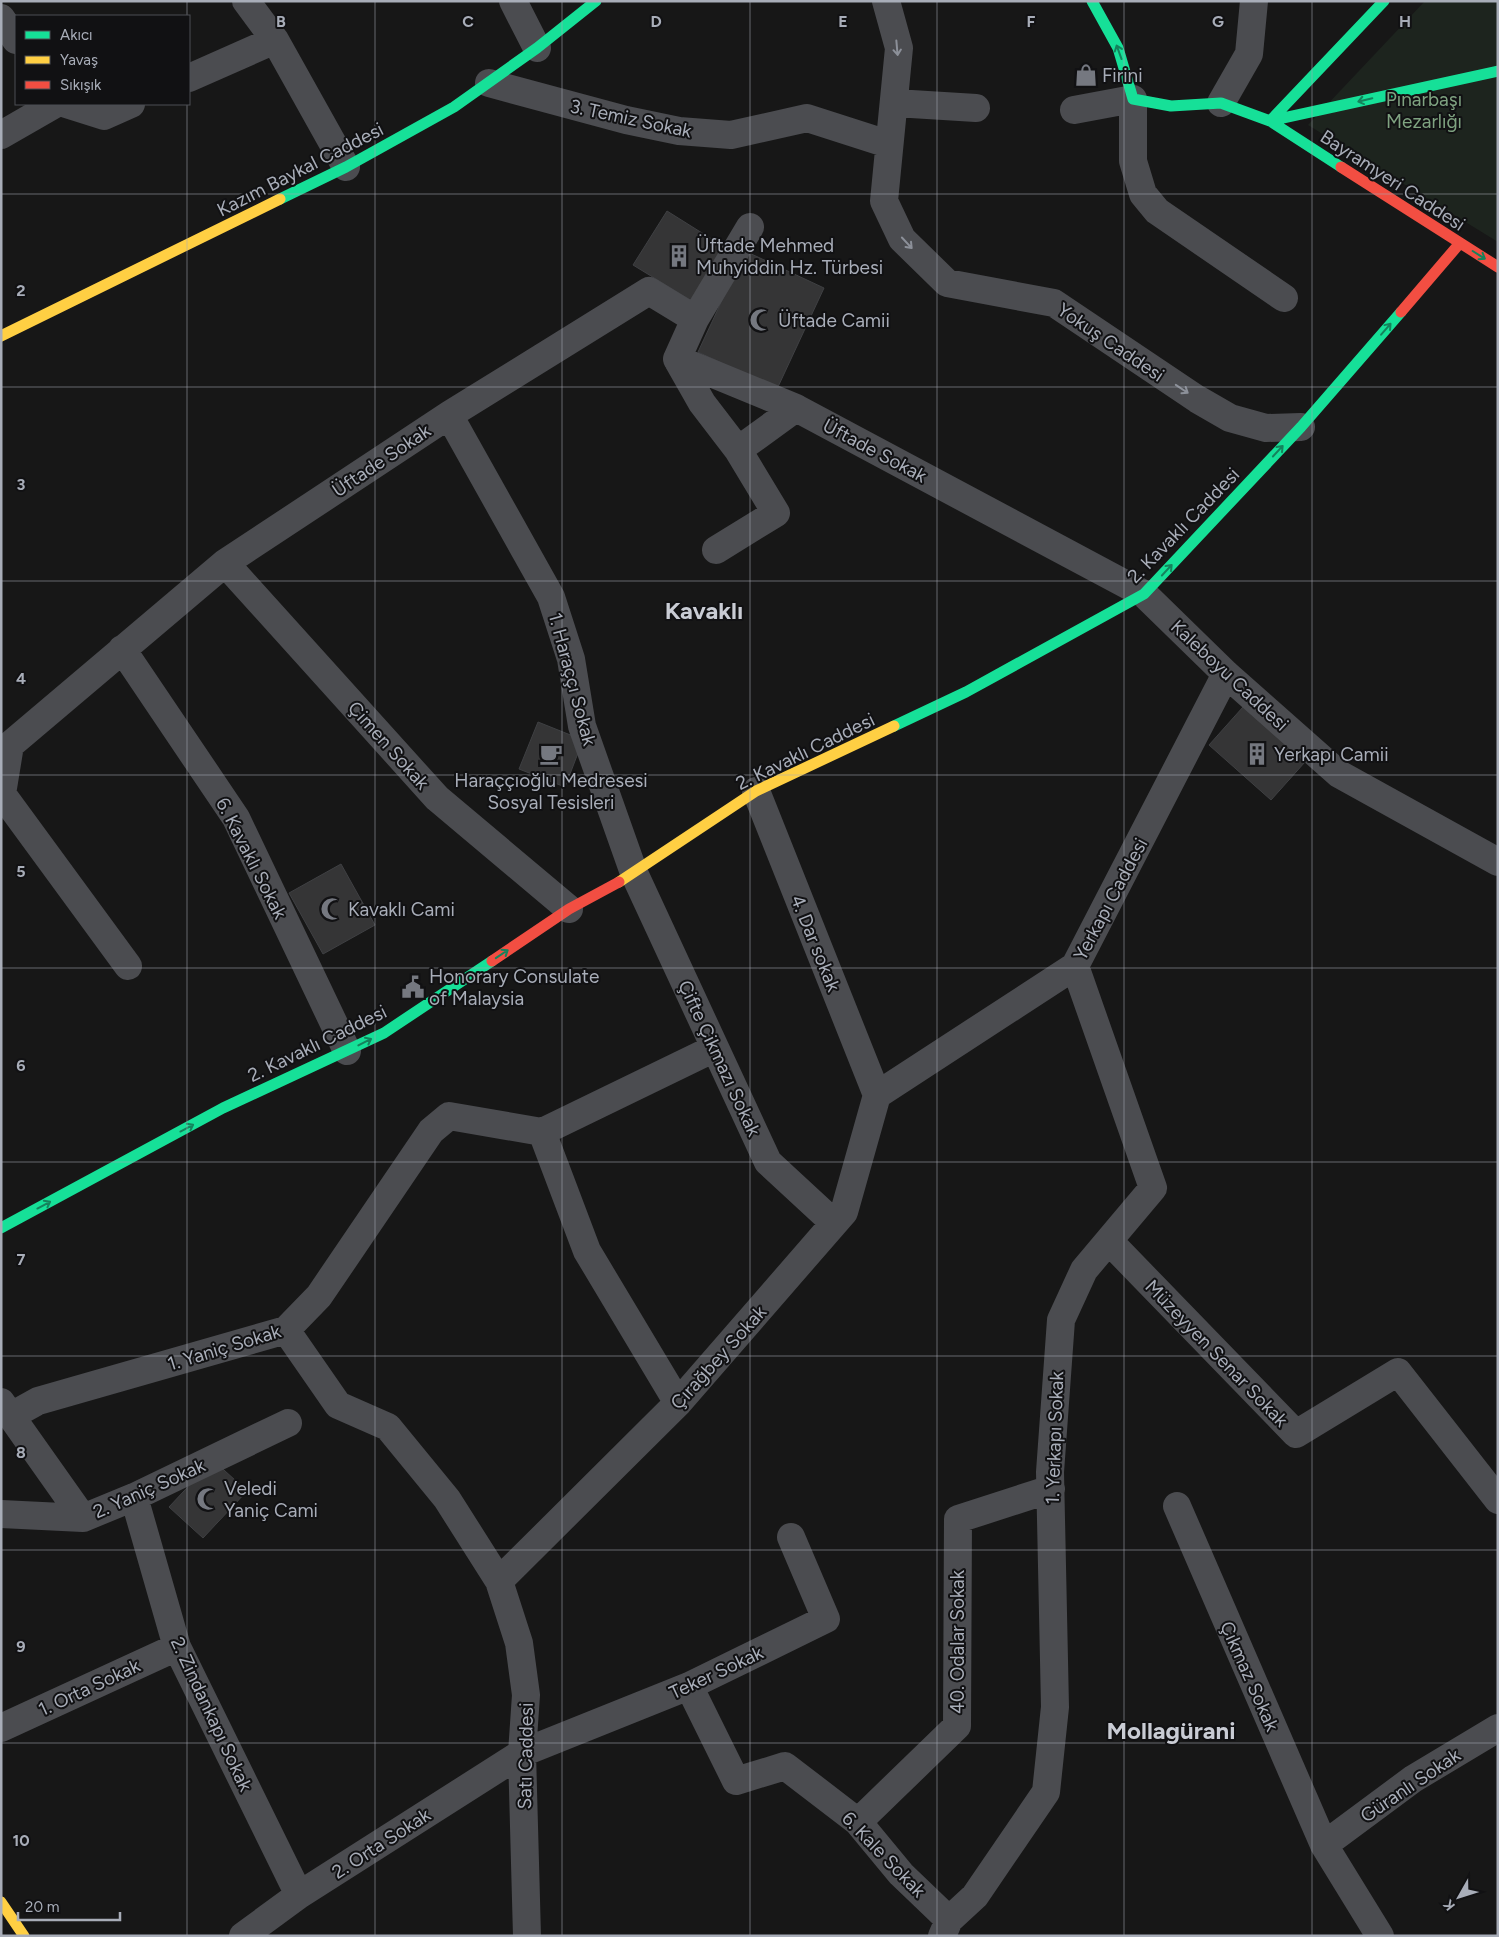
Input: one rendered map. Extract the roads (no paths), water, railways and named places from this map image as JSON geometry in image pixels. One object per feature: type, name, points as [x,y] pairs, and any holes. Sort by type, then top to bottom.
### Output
[{"type":"street","points":[[246,1],[275,40],[346,167]]},
{"type":"street","points":[[513,1],[537,48]]},
{"type":"street","name":"Kazım Baykal Caddesi","points":[[1,336],[346,167],[454,107],[537,48],[596,1]]},
{"type":"street","name":"Yokuş Caddesi","points":[[886,1],[899,48],[895,102],[888,144],[884,201],[902,239],[947,283],[1054,303],[1189,394],[1230,418],[1266,428],[1301,428]]},
{"type":"street","points":[[1092,1],[1118,48],[1133,99],[1134,161],[1143,194],[1157,211],[1284,298]]},
{"type":"street","points":[[1074,110],[1133,99],[1171,106],[1221,103],[1249,54],[1254,1]]},
{"type":"street","points":[[1270,121],[1384,1]]},
{"type":"street","points":[[1,18],[15,39]]},
{"type":"street","points":[[190,78],[275,40]]},
{"type":"street","points":[[1270,121],[1498,71]]},
{"type":"street","name":"3. Temiz Sokak","points":[[490,83],[626,120],[679,131],[731,135],[807,118],[888,144]]},
{"type":"street","points":[[895,102],[976,108]]},
{"type":"street","name":"Bayramyeri Caddesi","points":[[1221,103],[1270,121],[1498,267]]},
{"type":"street","points":[[1,135],[53,105]]},
{"type":"street","points":[[69,105],[104,116],[129,105]]},
{"type":"street","points":[[716,550],[776,513],[738,450],[702,403],[677,359],[695,319],[750,227]]},
{"type":"street","name":"2. Kavaklı Caddesi","points":[[1,1228],[223,1108],[384,1033],[569,909],[634,873],[756,791],[966,692],[1144,594],[1301,428],[1460,243]]},
{"type":"street","name":"Üftade Sokak","points":[[5,744],[225,563],[449,415],[648,291],[695,319]]},
{"type":"street","name":"Üftade Sokak","points":[[677,359],[796,408],[1144,594]]},
{"type":"street","points":[[738,450],[796,408]]},
{"type":"street","name":"1. Haraççı Sokak","points":[[449,415],[551,598],[571,659],[582,726],[634,873]]},
{"type":"street","name":"Çimen Sokak","points":[[225,563],[437,798],[569,909]]},
{"type":"street","name":"Kaleboyu Caddesi","points":[[1144,594],[1226,674],[1339,774],[1498,862]]},
{"type":"street","name":"6. Kavaklı Sokak","points":[[122,649],[236,818],[347,1051]]},
{"type":"street","name":"Yerkapı Caddesi","points":[[877,1095],[1075,966],[1226,674]]},
{"type":"street","points":[[5,744],[2,794],[128,966]]},
{"type":"street","name":"4. Dar sokak","points":[[756,791],[877,1095]]},
{"type":"street","name":"Çifte Çikmazı Sokak","points":[[634,873],[768,1162],[834,1223]]},
{"type":"street","name":"1. Yerkapı Sokak","points":[[946,1928],[975,1896],[1046,1792],[1055,1708],[1050,1490],[1061,1320],[1084,1270],[1153,1188],[1075,966]]},
{"type":"street","points":[[678,1403],[587,1250],[542,1132],[715,1048]]},
{"type":"street","name":"Çırağbey Sokak","points":[[499,1580],[678,1403],[844,1212],[877,1095]]},
{"type":"street","name":"1. Yaniç Sokak","points":[[6,1409],[38,1402],[286,1330],[319,1296],[431,1131],[449,1116],[542,1132]]},
{"type":"street","name":"Müzeyyen Senar Sokak","points":[[1109,1241],[1296,1434],[1398,1372],[1498,1500]]},
{"type":"street","name":"Satı Caddesi","points":[[286,1330],[338,1405],[388,1427],[447,1498],[499,1580],[519,1643],[526,1695],[522,1753],[527,1936]]},
{"type":"street","points":[[6,1409],[82,1518]]},
{"type":"street","name":"2. Yaniç Sokak","points":[[1,1514],[82,1518],[134,1497],[288,1424]]},
{"type":"street","name":"40. Odalar Sokak","points":[[858,1822],[957,1726],[958,1519],[1050,1490]]},
{"type":"street","name":"2. Zindankapı Sokak","points":[[134,1497],[177,1647],[299,1895]]},
{"type":"street","name":"Çıkmaz Sokak","points":[[1177,1506],[1324,1845],[1380,1936]]},
{"type":"street","name":"Teker Sokak","points":[[522,1753],[689,1686],[826,1619],[791,1537]]},
{"type":"street","name":"1. Orta Sokak","points":[[1,1728],[177,1647]]},
{"type":"street","name":"6. Kale Sokak","points":[[689,1686],[736,1781],[785,1766],[858,1822],[946,1928]]},
{"type":"street","name":"Güranlı Sokak","points":[[1324,1845],[1413,1779],[1498,1728]]},
{"type":"street","name":"2. Orta Sokak","points":[[243,1936],[299,1895],[522,1753]]},
{"type":"street","points":[[1,1902],[24,1936]]},
{"type":"place","name":"Firini","points":[[1086,75]]},
{"type":"place","name":"Üftade Mehmed Muhyiddin Hz. Türbesi","points":[[679,256]]},
{"type":"place","name":"Üftade Camii","points":[[761,320]]},
{"type":"place","name":"Haraççıoğlu Medresesi Sosyal Tesisleri","points":[[551,754]]},
{"type":"place","name":"Yerkapı Camii","points":[[1257,754]]},
{"type":"place","name":"Kavaklı Cami","points":[[332,909]]},
{"type":"place","name":"Honorary Consulate of Malaysia","points":[[413,987]]},
{"type":"place","name":"Veledi Yaniç Cami","points":[[208,1499]]},
{"type":"district","name":"Kavaklı","points":[[704,611]]},
{"type":"district","name":"Mollagürani","points":[[1171,1731]]},
{"type":"park label","name":"Pınarbaşı Mezarlığı","points":[[1424,110]]}]
